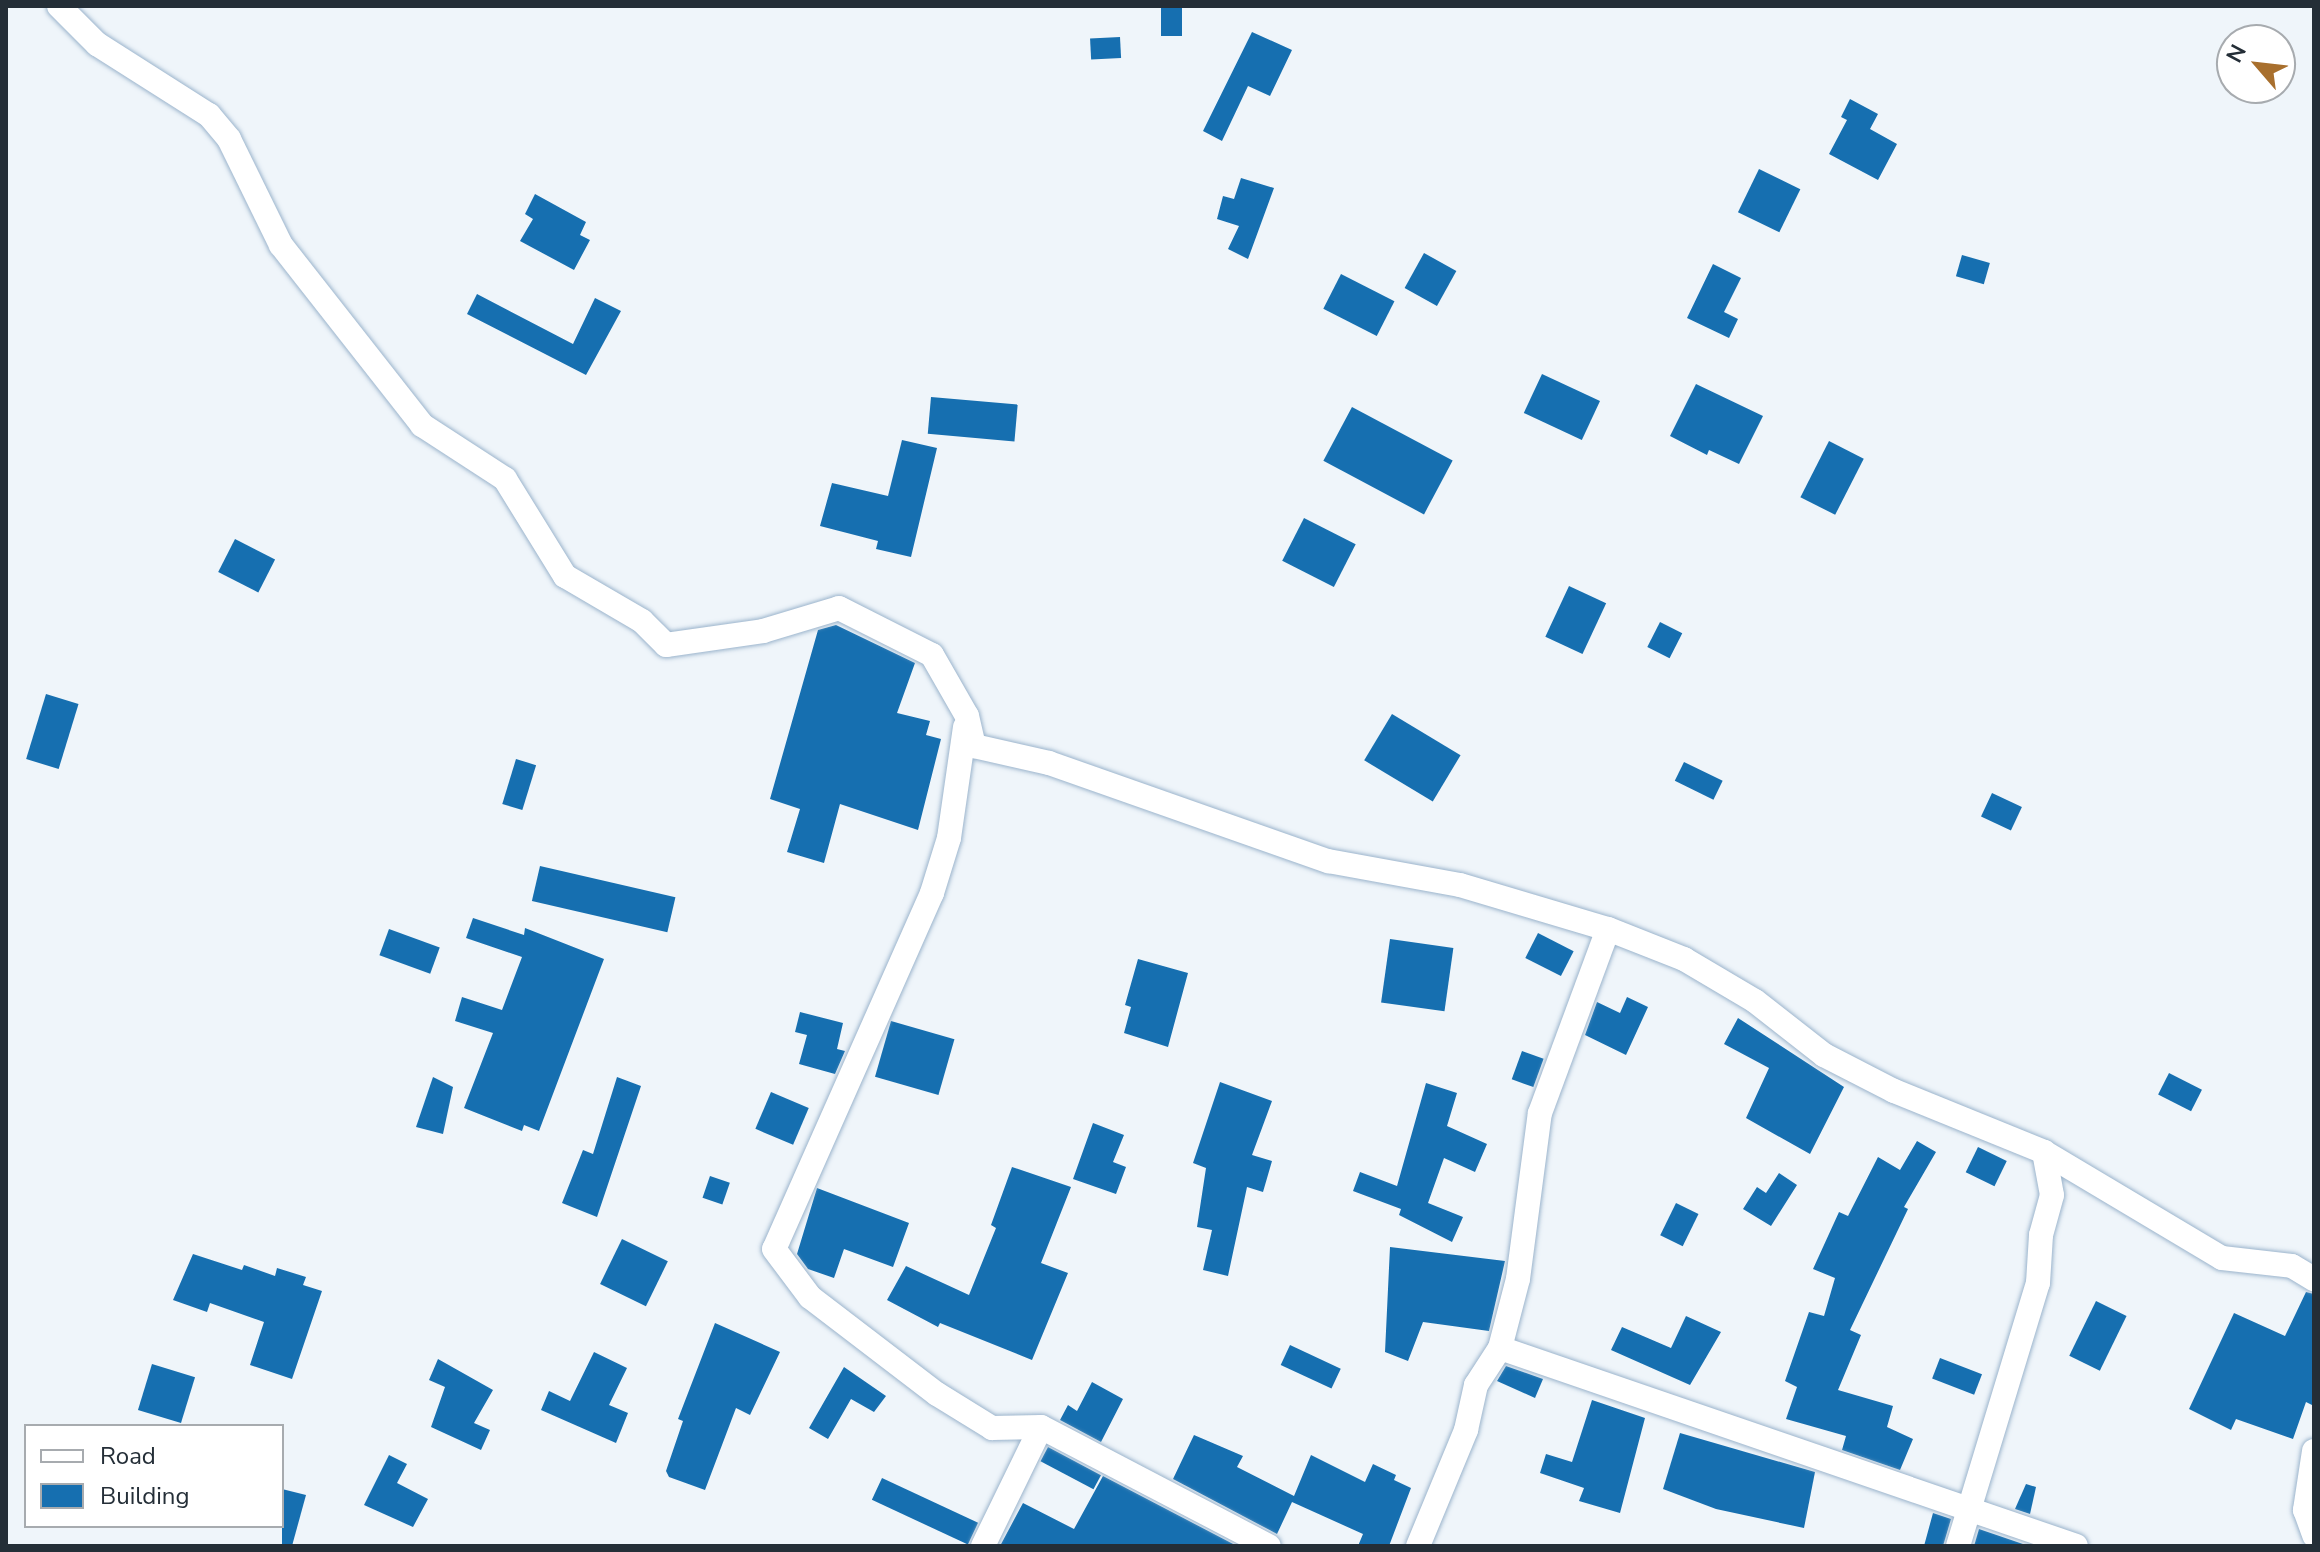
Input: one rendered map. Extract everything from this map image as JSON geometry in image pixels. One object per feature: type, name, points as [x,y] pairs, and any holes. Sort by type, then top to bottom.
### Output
[{"type":"street","points":[[59,6],[97,44],[209,115],[229,139],[281,245],[368,361],[422,425],[505,479],[565,576],[642,621],[666,645],[763,631],[839,608],[932,655],[967,716],[974,746],[1049,763],[1328,861],[1460,885],[1608,929],[1696,966],[1755,1001],[1842,1064],[2044,1152],[2222,1258],[2292,1266],[2314,1279]]},
{"type":"street","points":[[967,716],[949,838],[932,893],[774,1249],[810,1297],[937,1394],[992,1428],[1041,1427],[1269,1546]]},
{"type":"street","points":[[1418,1546],[1466,1430],[1476,1385],[1500,1348],[1518,1279],[1540,1113],[1608,929]]},
{"type":"street","points":[[1958,1546],[1981,1512],[2038,1283],[2041,1235],[2052,1195],[2044,1152]]},
{"type":"street","points":[[1500,1348],[2076,1546]]},
{"type":"street","points":[[983,1546],[1041,1427]]},
{"type":"street","points":[[2314,1451],[2305,1510],[2314,1535]]},
{"type":"street","points":[[1981,1512],[2045,1546]]},
{"type":"building","points":[[1161,6],[1182,6],[1182,36],[1161,36]]},
{"type":"building","points":[[1252,32],[1292,50],[1270,96],[1248,86],[1222,141],[1203,131]]},
{"type":"building","points":[[1120,37],[1121,58],[1091,60],[1090,39]]},
{"type":"building","points":[[1850,99],[1878,114],[1870,129],[1897,144],[1878,180],[1829,154],[1847,120],[1841,117]]},
{"type":"building","points":[[1759,169],[1800,189],[1779,232],[1738,212]]},
{"type":"building","points":[[1241,178],[1274,188],[1248,259],[1228,249],[1239,226],[1217,219],[1223,196],[1234,199]]},
{"type":"building","points":[[535,194],[586,222],[580,235],[590,240],[574,270],[520,241],[533,219],[525,214]]},
{"type":"building","points":[[1424,253],[1456,271],[1437,306],[1405,288]]},
{"type":"building","points":[[1962,255],[1990,263],[1984,284],[1956,276]]},
{"type":"building","points":[[1713,264],[1741,278],[1724,312],[1738,319],[1729,338],[1687,318]]},
{"type":"building","points":[[1341,274],[1394,301],[1377,336],[1323,309]]},
{"type":"building","points":[[477,294],[573,344],[595,298],[621,311],[586,375],[467,314]]},
{"type":"building","points":[[1542,374],[1600,401],[1582,440],[1524,413]]},
{"type":"building","points":[[1696,384],[1763,416],[1739,464],[1709,450],[1707,455],[1670,436]]},
{"type":"building","points":[[931,397],[1018,405],[1014,441],[928,434]]},
{"type":"building","points":[[1352,407],[1453,461],[1424,514],[1323,461]]},
{"type":"building","points":[[902,440],[937,448],[911,557],[876,549],[878,541],[820,526],[832,483],[888,496]]},
{"type":"building","points":[[1829,441],[1864,459],[1835,515],[1800,497]]},
{"type":"building","points":[[1304,518],[1356,544],[1334,587],[1282,561]]},
{"type":"building","points":[[235,539],[275,559],[258,592],[218,572]]},
{"type":"building","points":[[1569,586],[1606,603],[1582,654],[1545,637]]},
{"type":"building","points":[[1660,622],[1682,633],[1670,658],[1647,647]]},
{"type":"building","points":[[836,625],[915,663],[897,713],[930,721],[926,735],[941,739],[918,830],[840,804],[824,863],[787,852],[800,809],[770,799],[818,630]]},
{"type":"building","points":[[46,694],[79,704],[59,769],[26,759]]},
{"type":"building","points":[[1392,714],[1461,755],[1433,801],[1364,760]]},
{"type":"building","points":[[516,759],[536,765],[522,810],[502,804]]},
{"type":"building","points":[[1684,762],[1723,781],[1713,800],[1675,781]]},
{"type":"building","points":[[1992,793],[2022,807],[2011,831],[1981,817]]},
{"type":"building","points":[[540,866],[675,897],[667,932],[532,901]]},
{"type":"building","points":[[473,918],[524,935],[525,928],[604,959],[539,1131],[524,1125],[522,1131],[464,1108],[493,1033],[455,1021],[462,997],[502,1010],[522,957],[466,938]]},
{"type":"building","points":[[389,929],[440,947],[430,974],[379,955]]},
{"type":"building","points":[[1538,933],[1574,951],[1561,976],[1525,958]]},
{"type":"building","points":[[1390,939],[1453,948],[1444,1011],[1381,1002]]},
{"type":"building","points":[[1138,959],[1188,973],[1168,1047],[1124,1033],[1131,1007],[1125,1005]]},
{"type":"building","points":[[1627,997],[1648,1007],[1626,1055],[1585,1035],[1597,1002],[1620,1013]]},
{"type":"building","points":[[800,1012],[843,1023],[837,1049],[845,1051],[835,1074],[799,1064],[807,1035],[795,1032]]},
{"type":"building","points":[[1738,1018],[1844,1087],[1810,1154],[1746,1118],[1769,1068],[1724,1044]]},
{"type":"building","points":[[891,1021],[954,1039],[938,1095],[875,1077]]},
{"type":"building","points":[[1522,1051],[1544,1059],[1533,1087],[1512,1079]]},
{"type":"building","points":[[2169,1073],[2202,1090],[2191,1111],[2158,1094]]},
{"type":"building","points":[[433,1077],[453,1087],[443,1134],[416,1127]]},
{"type":"building","points":[[617,1077],[641,1086],[597,1217],[562,1203],[583,1150],[593,1154]]},
{"type":"building","points":[[1220,1082],[1272,1101],[1252,1155],[1272,1161],[1263,1192],[1247,1187],[1228,1276],[1203,1270],[1212,1230],[1197,1227],[1206,1168],[1193,1163]]},
{"type":"building","points":[[1426,1083],[1457,1093],[1447,1126],[1487,1144],[1475,1172],[1444,1158],[1428,1203],[1463,1217],[1452,1242],[1399,1215],[1401,1209],[1353,1191],[1360,1172],[1397,1186]]},
{"type":"building","points":[[771,1092],[809,1108],[793,1145],[755,1129]]},
{"type":"building","points":[[1093,1123],[1124,1135],[1113,1162],[1126,1167],[1116,1194],[1073,1179]]},
{"type":"building","points":[[1917,1141],[1936,1152],[1904,1207],[1908,1209],[1850,1330],[1861,1335],[1838,1390],[1893,1406],[1887,1427],[1913,1439],[1900,1470],[1842,1450],[1846,1436],[1786,1419],[1797,1387],[1785,1381],[1809,1312],[1824,1316],[1835,1278],[1813,1269],[1839,1212],[1848,1216],[1878,1157],[1900,1170]]},
{"type":"building","points":[[1978,1147],[2007,1161],[1994,1186],[1966,1172]]},
{"type":"building","points":[[1012,1167],[1071,1187],[1041,1263],[1068,1273],[1032,1360],[940,1323],[938,1327],[887,1300],[906,1266],[969,1295],[996,1228],[991,1225]]},
{"type":"building","points":[[1779,1173],[1797,1185],[1771,1226],[1743,1209],[1757,1187],[1766,1193]]},
{"type":"building","points":[[710,1176],[730,1183],[722,1205],[703,1198]]},
{"type":"building","points":[[817,1188],[909,1223],[893,1267],[844,1249],[834,1278],[808,1269],[797,1254]]},
{"type":"building","points":[[1676,1203],[1698,1214],[1683,1246],[1660,1235]]},
{"type":"building","points":[[622,1239],[668,1261],[646,1306],[600,1284]]},
{"type":"building","points":[[1390,1247],[1505,1261],[1489,1331],[1423,1322],[1408,1361],[1385,1352]]},
{"type":"building","points":[[193,1254],[242,1270],[244,1265],[275,1276],[277,1268],[306,1277],[303,1285],[322,1291],[292,1379],[250,1365],[264,1322],[210,1303],[207,1312],[173,1300]]},
{"type":"building","points":[[2306,1292],[2314,1294],[2314,1406],[2306,1402],[2293,1439],[2236,1419],[2231,1430],[2189,1409],[2234,1313],[2285,1336]]},
{"type":"building","points":[[2096,1301],[2127,1316],[2100,1371],[2069,1356]]},
{"type":"building","points":[[1686,1316],[1721,1332],[1690,1385],[1611,1350],[1622,1327],[1671,1348]]},
{"type":"building","points":[[715,1323],[780,1352],[750,1415],[736,1408],[705,1490],[669,1477],[666,1471],[683,1421],[678,1419]]},
{"type":"building","points":[[1290,1345],[1341,1369],[1331,1389],[1281,1365]]},
{"type":"building","points":[[594,1352],[627,1368],[609,1405],[628,1413],[616,1443],[541,1410],[549,1391],[570,1401]]},
{"type":"building","points":[[1940,1358],[1982,1374],[1974,1395],[1932,1379]]},
{"type":"building","points":[[438,1359],[493,1390],[474,1423],[490,1430],[481,1450],[431,1427],[445,1387],[429,1380]]},
{"type":"building","points":[[152,1364],[195,1377],[181,1423],[138,1410]]},
{"type":"building","points":[[1506,1366],[1543,1379],[1535,1398],[1497,1381]]},
{"type":"building","points":[[844,1367],[886,1396],[874,1412],[851,1399],[828,1439],[809,1428]]},
{"type":"building","points":[[1092,1382],[1123,1399],[1101,1442],[1060,1420],[1068,1405],[1077,1411]]},
{"type":"building","points":[[1592,1400],[1645,1418],[1620,1513],[1579,1501],[1584,1488],[1540,1473],[1546,1454],[1572,1462]]},
{"type":"building","points":[[1680,1433],[1815,1472],[1804,1528],[1716,1509],[1663,1489]]},
{"type":"building","points":[[1194,1435],[1243,1456],[1237,1467],[1294,1496],[1311,1455],[1365,1482],[1373,1464],[1396,1475],[1394,1480],[1411,1488],[1389,1546],[1358,1546],[1363,1534],[1292,1502],[1277,1534],[1173,1479]]},
{"type":"building","points":[[1048,1447],[1101,1475],[1093,1489],[1040,1461]]},
{"type":"building","points":[[389,1455],[407,1464],[397,1483],[428,1499],[413,1527],[364,1505]]},
{"type":"building","points":[[1103,1476],[1237,1546],[1000,1546],[1023,1503],[1074,1529]]},
{"type":"building","points":[[882,1478],[978,1523],[968,1545],[872,1500]]},
{"type":"building","points":[[2026,1484],[2036,1487],[2030,1514],[2015,1509]]},
{"type":"building","points":[[284,1490],[306,1495],[292,1546],[282,1546]]},
{"type":"building","points":[[1933,1513],[1951,1519],[1943,1546],[1924,1546]]},
{"type":"building","points":[[1979,1529],[2023,1544],[1974,1546]]}]
